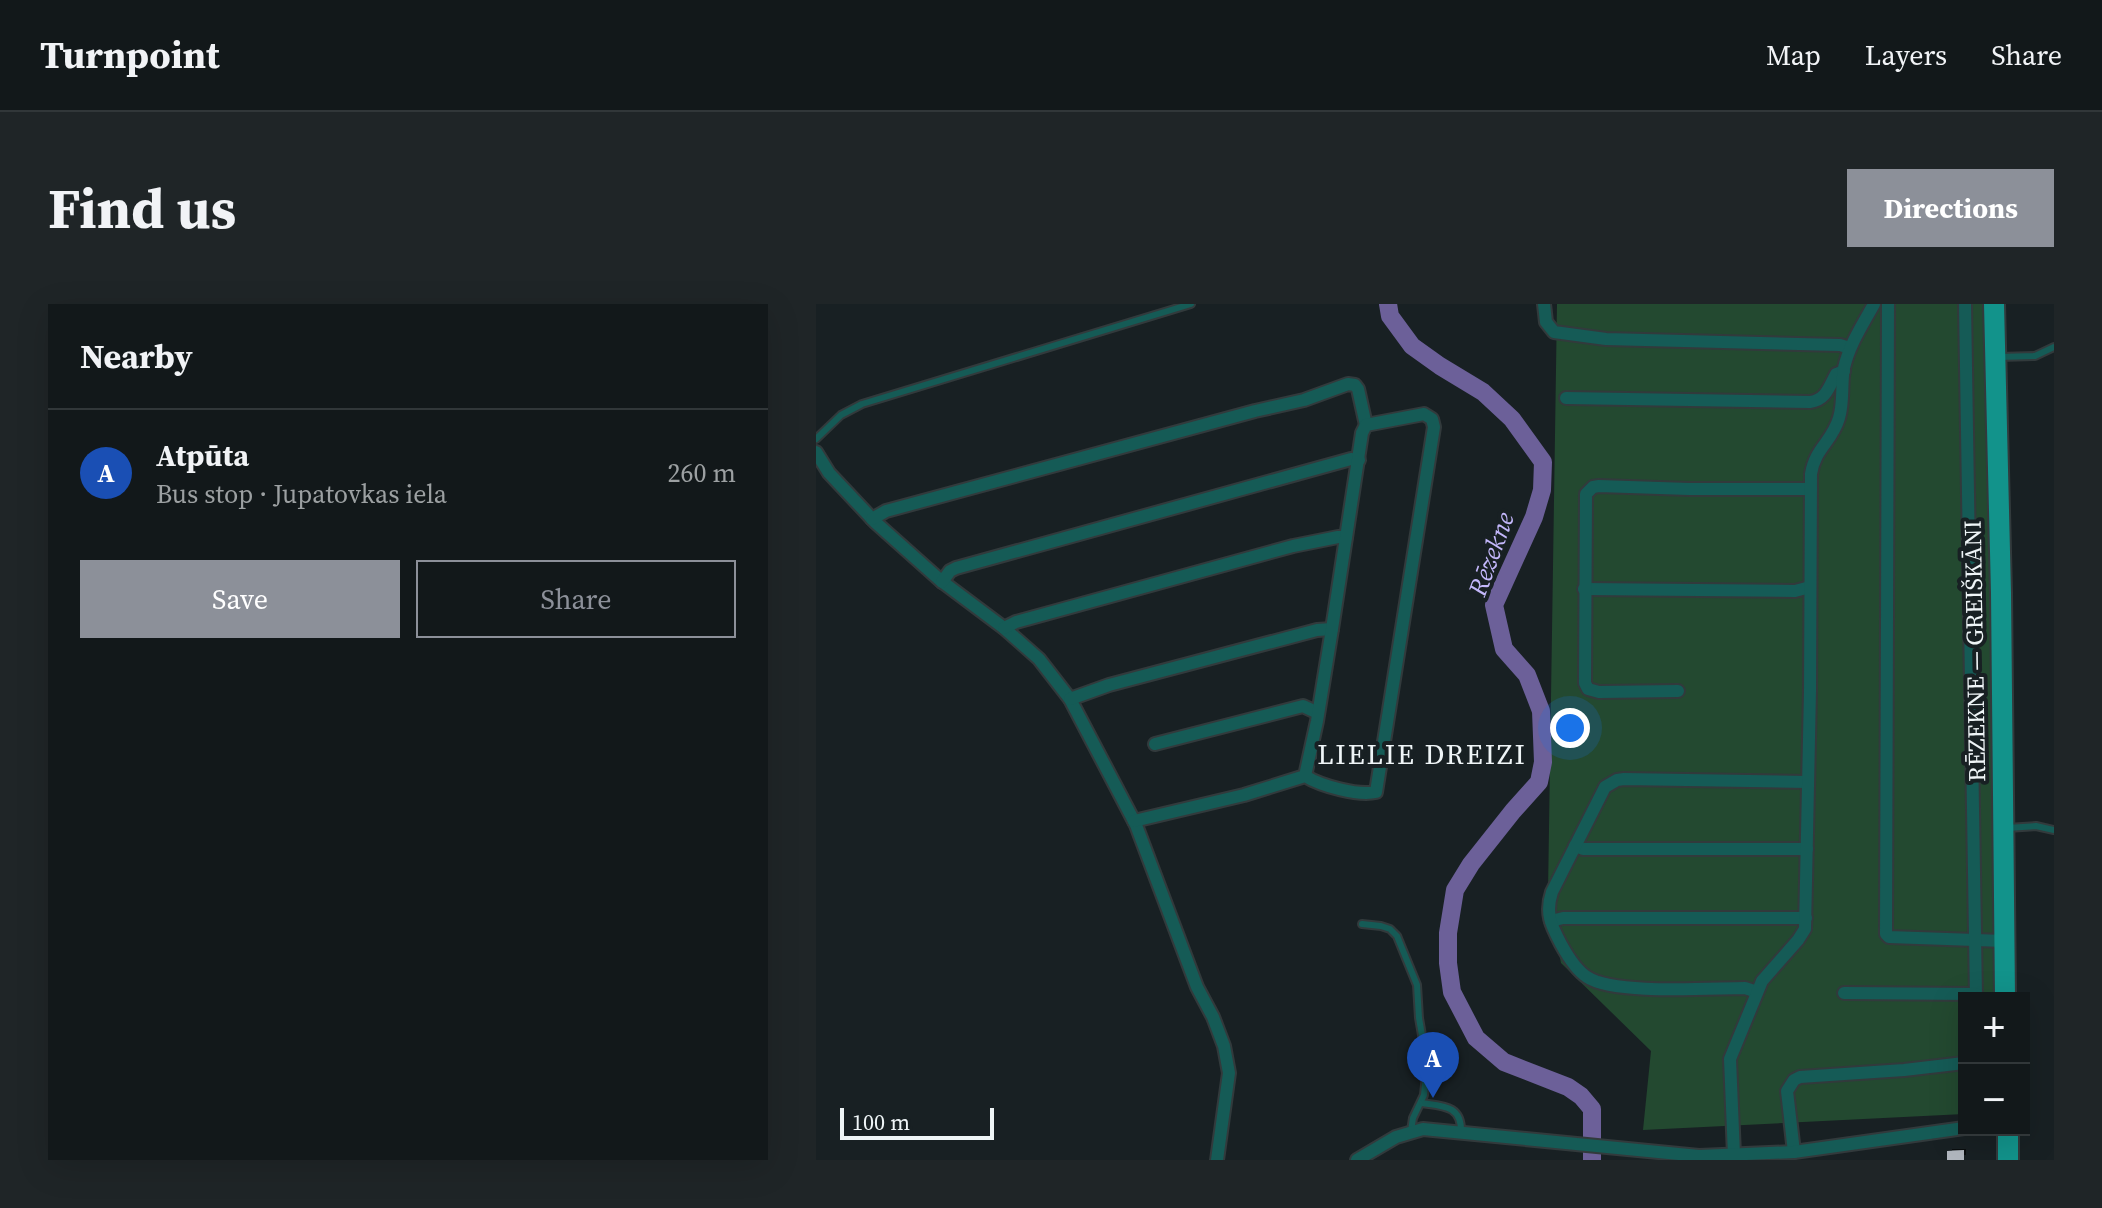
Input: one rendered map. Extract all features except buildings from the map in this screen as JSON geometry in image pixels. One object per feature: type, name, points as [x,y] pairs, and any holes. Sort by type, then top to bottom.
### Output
[{"type":"main road","name":"RĒZEKNE — GREIŠKĀNI","points":[[1994,304],[2005,992]]},
{"type":"main road","points":[[2008,1136],[2008,1160]]},
{"type":"street","points":[[1544,304],[1546,322],[1554,332],[1606,339],[1840,345],[1850,348]]},
{"type":"street","points":[[1734,1155],[1730,1059],[1762,981],[1805,929],[1813,462],[1820,448],[1830,440],[1840,415],[1844,371],[1850,348],[1874,304]]},
{"type":"street","points":[[1888,304],[1886,934],[1889,937],[2004,941]]},
{"type":"street","points":[[1965,304],[1976,992]]},
{"type":"street","points":[[1566,398],[1810,402],[1820,400],[1836,374],[1844,371]]},
{"type":"street","points":[[872,519],[886,511],[1304,400],[1348,384],[1355,385],[1366,425],[1362,433],[1332,629],[1305,776]]},
{"type":"street","points":[[1305,776],[1315,783],[1355,792],[1376,792],[1434,427],[1432,419],[1424,414],[1366,425]]},
{"type":"street","points":[[816,452],[829,473],[872,519],[942,582],[1004,628],[1039,659],[1070,699],[1134,821],[1197,987],[1224,1046],[1229,1073],[1217,1160]]},
{"type":"street","points":[[942,582],[956,568],[1351,459],[1359,460]]},
{"type":"street","points":[[1678,691],[1599,692],[1588,689],[1584,674],[1586,494],[1593,487],[1811,489]]},
{"type":"street","points":[[1004,628],[1016,622],[1293,546],[1346,537]]},
{"type":"street","points":[[1584,589],[1795,591],[1810,587]]},
{"type":"street","points":[[1070,699],[1199,660],[1317,630],[1332,629]]},
{"type":"street","points":[[1155,744],[1303,706],[1318,713]]},
{"type":"street","points":[[1134,821],[1244,795],[1305,776]]},
{"type":"street","points":[[1757,992],[1745,988],[1624,988],[1587,978],[1565,951],[1551,921],[1548,904],[1605,787],[1617,780],[1808,782]]},
{"type":"street","points":[[1575,846],[1583,849],[1807,849]]},
{"type":"street","points":[[1551,921],[1563,918],[1806,918]]},
{"type":"street","points":[[1844,993],[1958,996]]},
{"type":"street","points":[[1794,1152],[1787,1097],[1794,1080],[1808,1076],[1958,1064]]},
{"type":"street","points":[[1357,1160],[1383,1143],[1423,1129],[1699,1156],[1794,1152],[1958,1129]]},
{"type":"lane","points":[[816,439],[841,415],[862,404],[1191,304]]},
{"type":"lane","points":[[1995,357],[2035,356],[2054,347]]},
{"type":"lane","points":[[2003,828],[2036,826],[2054,830]]},
{"type":"lane","points":[[1362,924],[1390,929],[1397,936],[1417,985],[1427,1064],[1424,1095],[1413,1118],[1411,1131]]},
{"type":"lane","points":[[1422,1103],[1450,1109],[1458,1115],[1461,1132]]},
{"type":"green space","points":[[1557,304],[1986,304],[1997,992],[1958,992],[1958,1114],[1643,1130],[1651,1051],[1561,963],[1548,894]]},
{"type":"waterway","name":"Rēzekne","points":[[1388,304],[1390,316],[1412,346],[1483,392],[1512,419],[1543,462],[1542,490],[1534,517],[1494,605],[1504,649],[1527,675],[1541,711],[1543,762],[1539,782],[1471,864],[1455,890],[1448,933],[1448,963],[1452,992],[1476,1038],[1504,1062],[1568,1087],[1592,1109],[1592,1160]]},
{"type":"place","name":"Atpūta","points":[[1433,1098]]},
{"type":"district","name":"LIELIE DREIZI","points":[[1422,754]]}]
